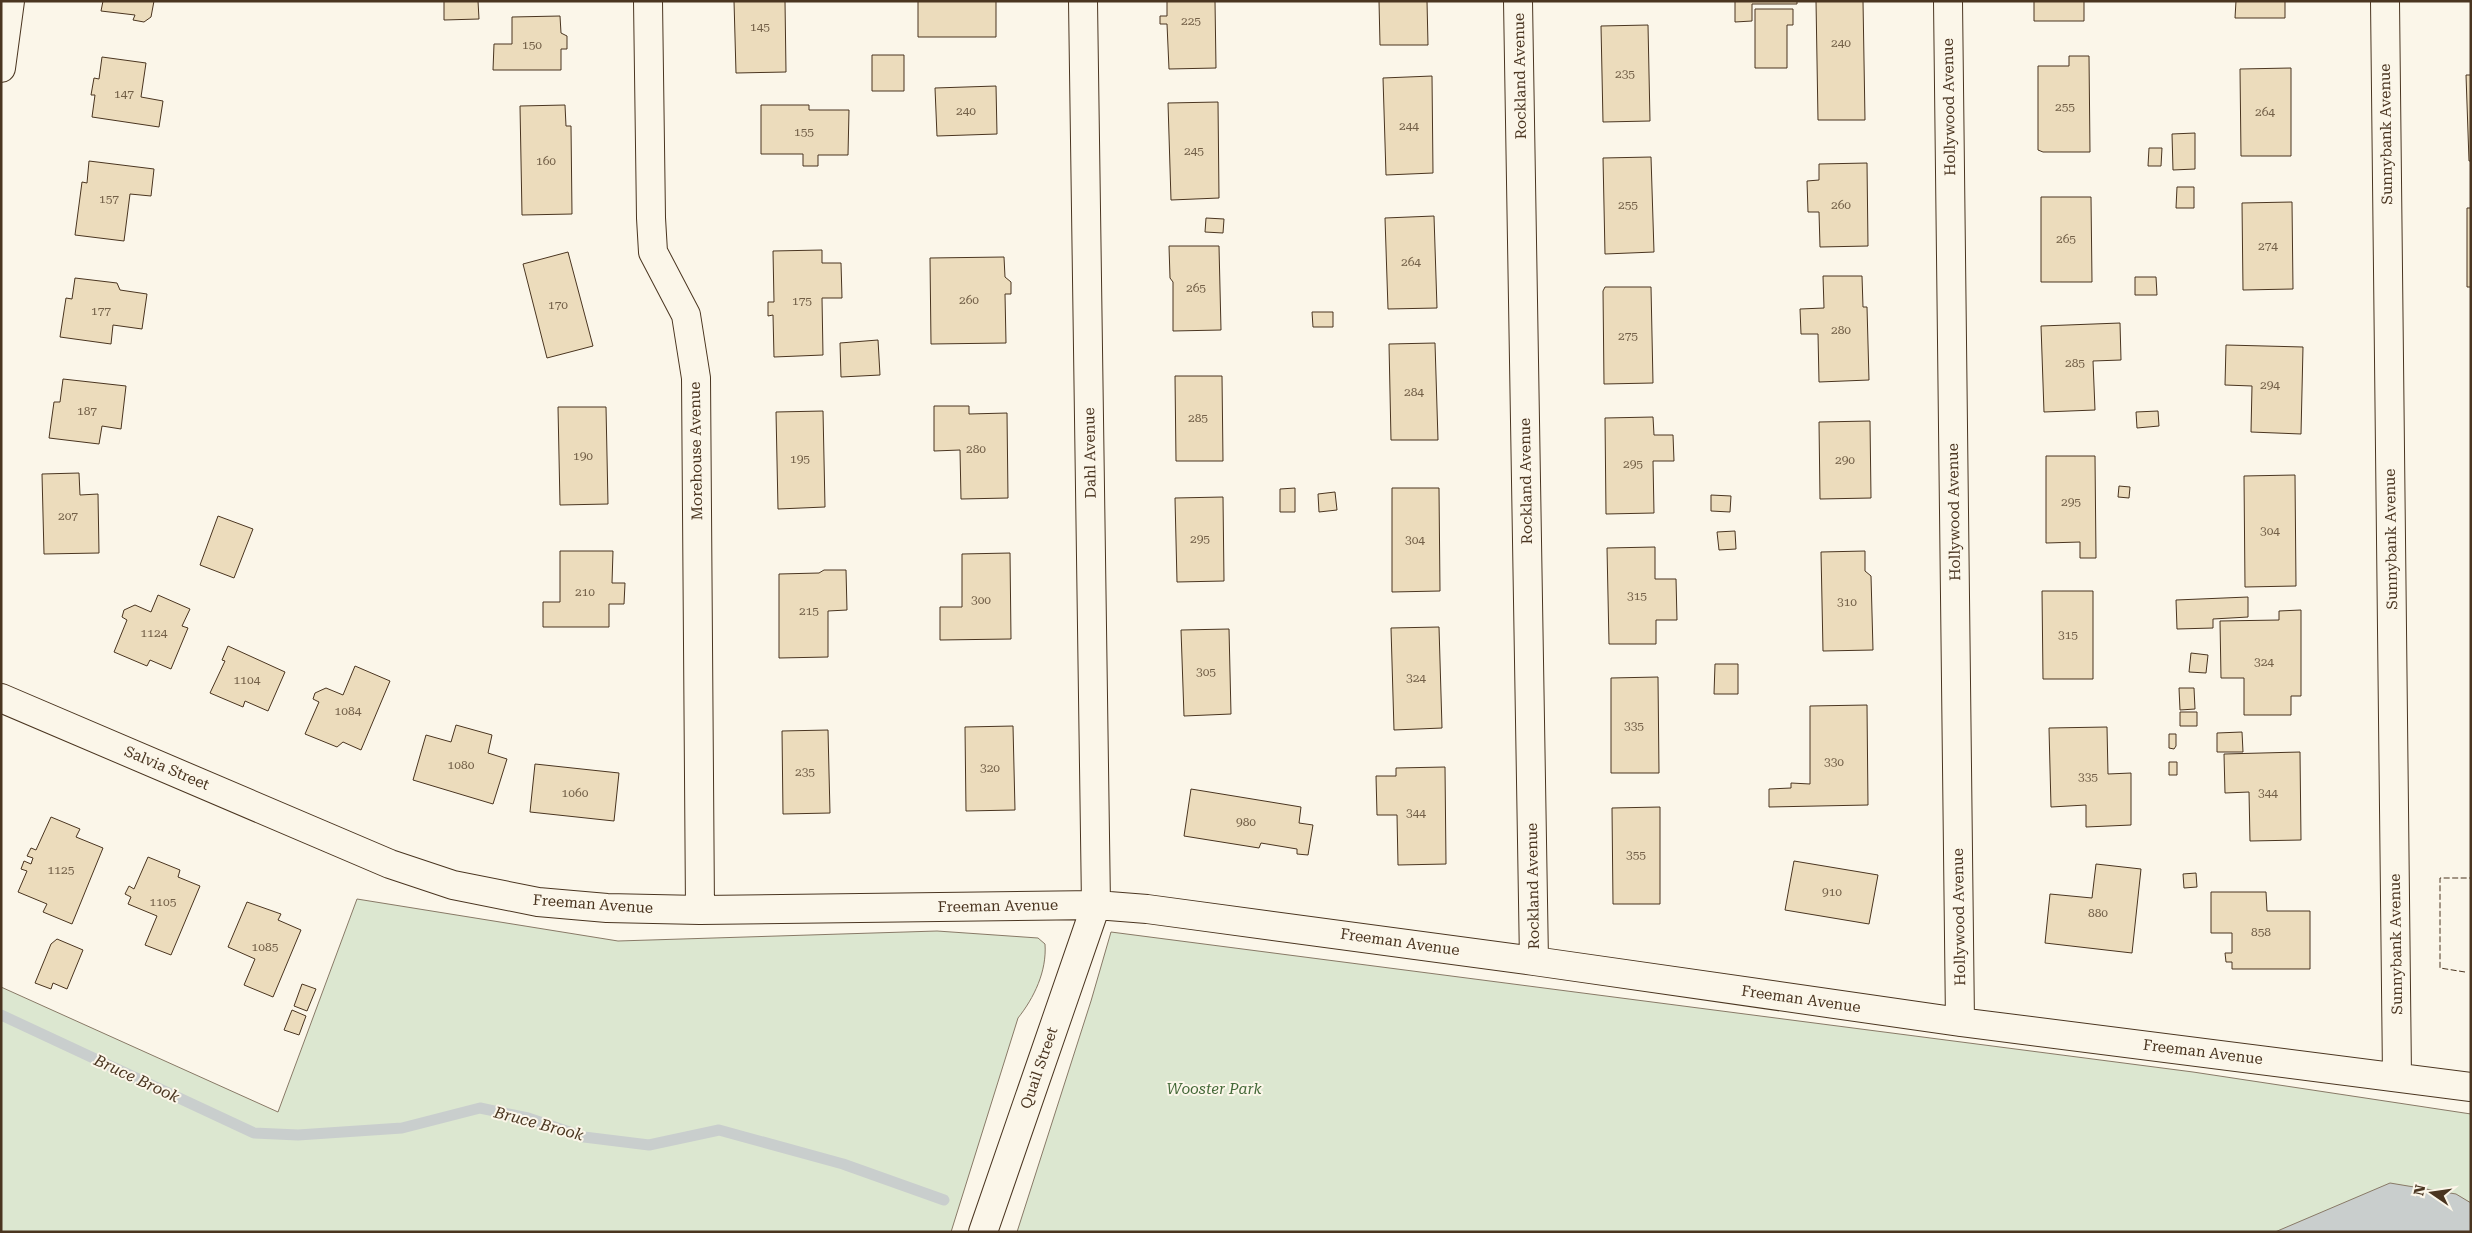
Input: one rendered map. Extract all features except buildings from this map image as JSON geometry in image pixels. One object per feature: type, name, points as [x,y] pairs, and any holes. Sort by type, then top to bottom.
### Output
[{"type":"street","points":[[1,68],[10,1]]},
{"type":"street","name":"Morehouse Avenue","points":[[648,1],[653,252],[686,315],[696,378],[700,910]]},
{"type":"street","name":"Dahl Avenue","points":[[1083,1],[1096,905]]},
{"type":"street","name":"Rockland Avenue","points":[[1518,1],[1534,961]]},
{"type":"street","name":"Hollywood Avenue","points":[[1948,1],[1960,1022]]},
{"type":"street","name":"Sunnybank Avenue","points":[[2385,1],[2397,1077]]},
{"type":"street","name":"Salvia Street","points":[[1,698],[333,839]]},
{"type":"street","name":"Freeman Avenue","points":[[333,839],[390,864],[452,885],[538,902],[607,908],[700,910],[1096,905],[1249,921],[1960,1022],[2471,1088]]},
{"type":"street","name":"Quail Street","points":[[983,1232],[1096,905]]},
{"type":"green space","points":[[357,899],[618,941],[937,931],[1038,938],[1045,944],[1045,954],[1042,974],[1038,984],[1018,1018],[951,1232],[1,1232],[1,987],[278,1112]]},
{"type":"green space","name":"Wooster Park","points":[[1111,932],[2193,1072],[2471,1114],[2471,1232],[1017,1232],[1091,1001]]},
{"type":"shaded area","points":[[2390,1183],[2456,1194],[2471,1203],[2471,1232],[2275,1232]]},
{"type":"waterway","name":"Bruce Brook","points":[[1,1015],[254,1133],[298,1135],[402,1128],[480,1108],[528,1118],[584,1137],[649,1145],[719,1130],[843,1164],[944,1200]]},
{"type":"fence","points":[[2465,972],[2440,968],[2440,878],[2471,878]]}]
